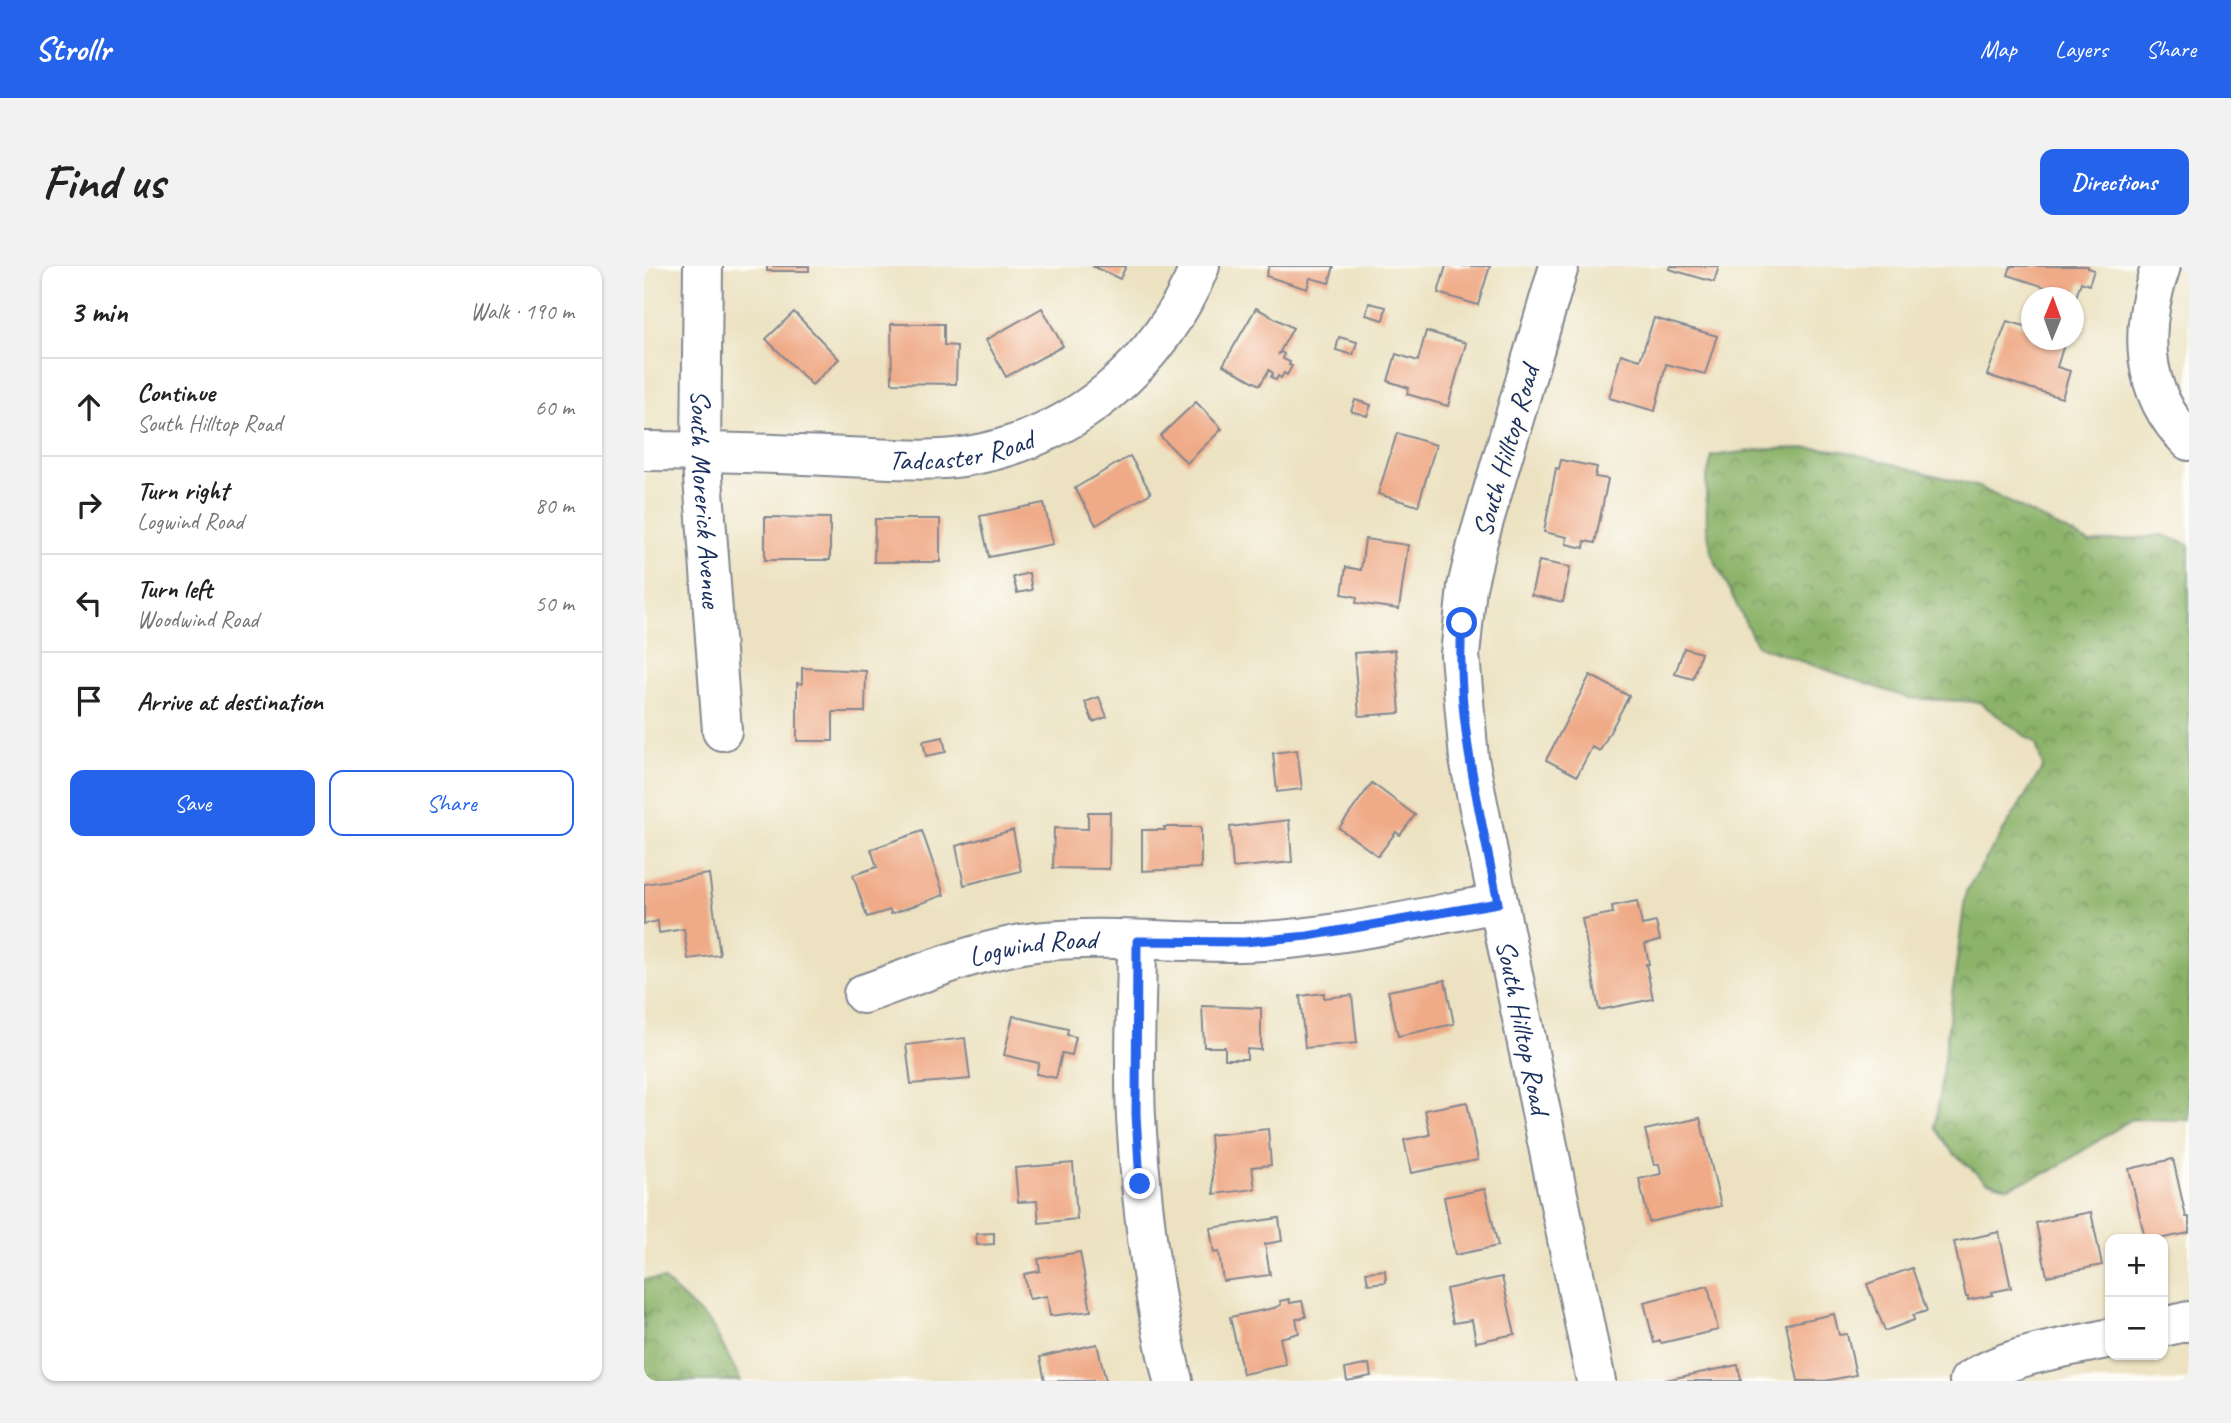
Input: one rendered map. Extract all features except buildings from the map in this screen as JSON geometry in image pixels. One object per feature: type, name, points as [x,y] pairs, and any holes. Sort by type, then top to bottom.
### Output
[{"type":"street","name":"South Morerick Avenue","points":[[703,266],[701,452],[722,731]]},
{"type":"street","name":"Tadcaster Road","points":[[644,451],[922,459],[968,456],[1015,443],[1053,428],[1098,401],[1136,368],[1167,329],[1189,291],[1199,266]]},
{"type":"street","name":"South Hilltop Road","points":[[1559,266],[1478,541],[1467,587],[1460,655],[1469,759],[1596,1381]]},
{"type":"street","points":[[2161,266],[2153,288],[2149,314],[2147,365],[2158,397],[2176,428],[2189,442]]},
{"type":"street","name":"Logwind Road","points":[[863,994],[994,950],[1034,942],[1075,939],[1244,942],[1308,936],[1498,903]]},
{"type":"street","points":[[1137,941],[1136,1114],[1140,1184],[1150,1266],[1173,1381]]},
{"type":"street","points":[[2168,1326],[2189,1321]]},
{"type":"street","points":[[1969,1381],[1985,1370],[2027,1357],[2105,1340]]},
{"type":"green space","points":[[1819,448],[1843,451],[1979,487],[2090,543],[2164,535],[2189,545],[2189,1120],[2132,1119],[2051,1171],[2008,1187],[1986,1181],[1952,1152],[1935,1127],[1966,891],[2043,767],[2036,744],[1979,702],[1908,698],[1757,646],[1712,555],[1707,528],[1706,481],[1712,456],[1767,449]]},
{"type":"green space","points":[[644,1279],[663,1279],[712,1325],[741,1381],[644,1381]]},
{"type":"route","points":[[1140,1184],[1136,1114],[1137,941],[1244,942],[1308,936],[1498,903],[1469,759],[1462,694],[1462,623]]}]
